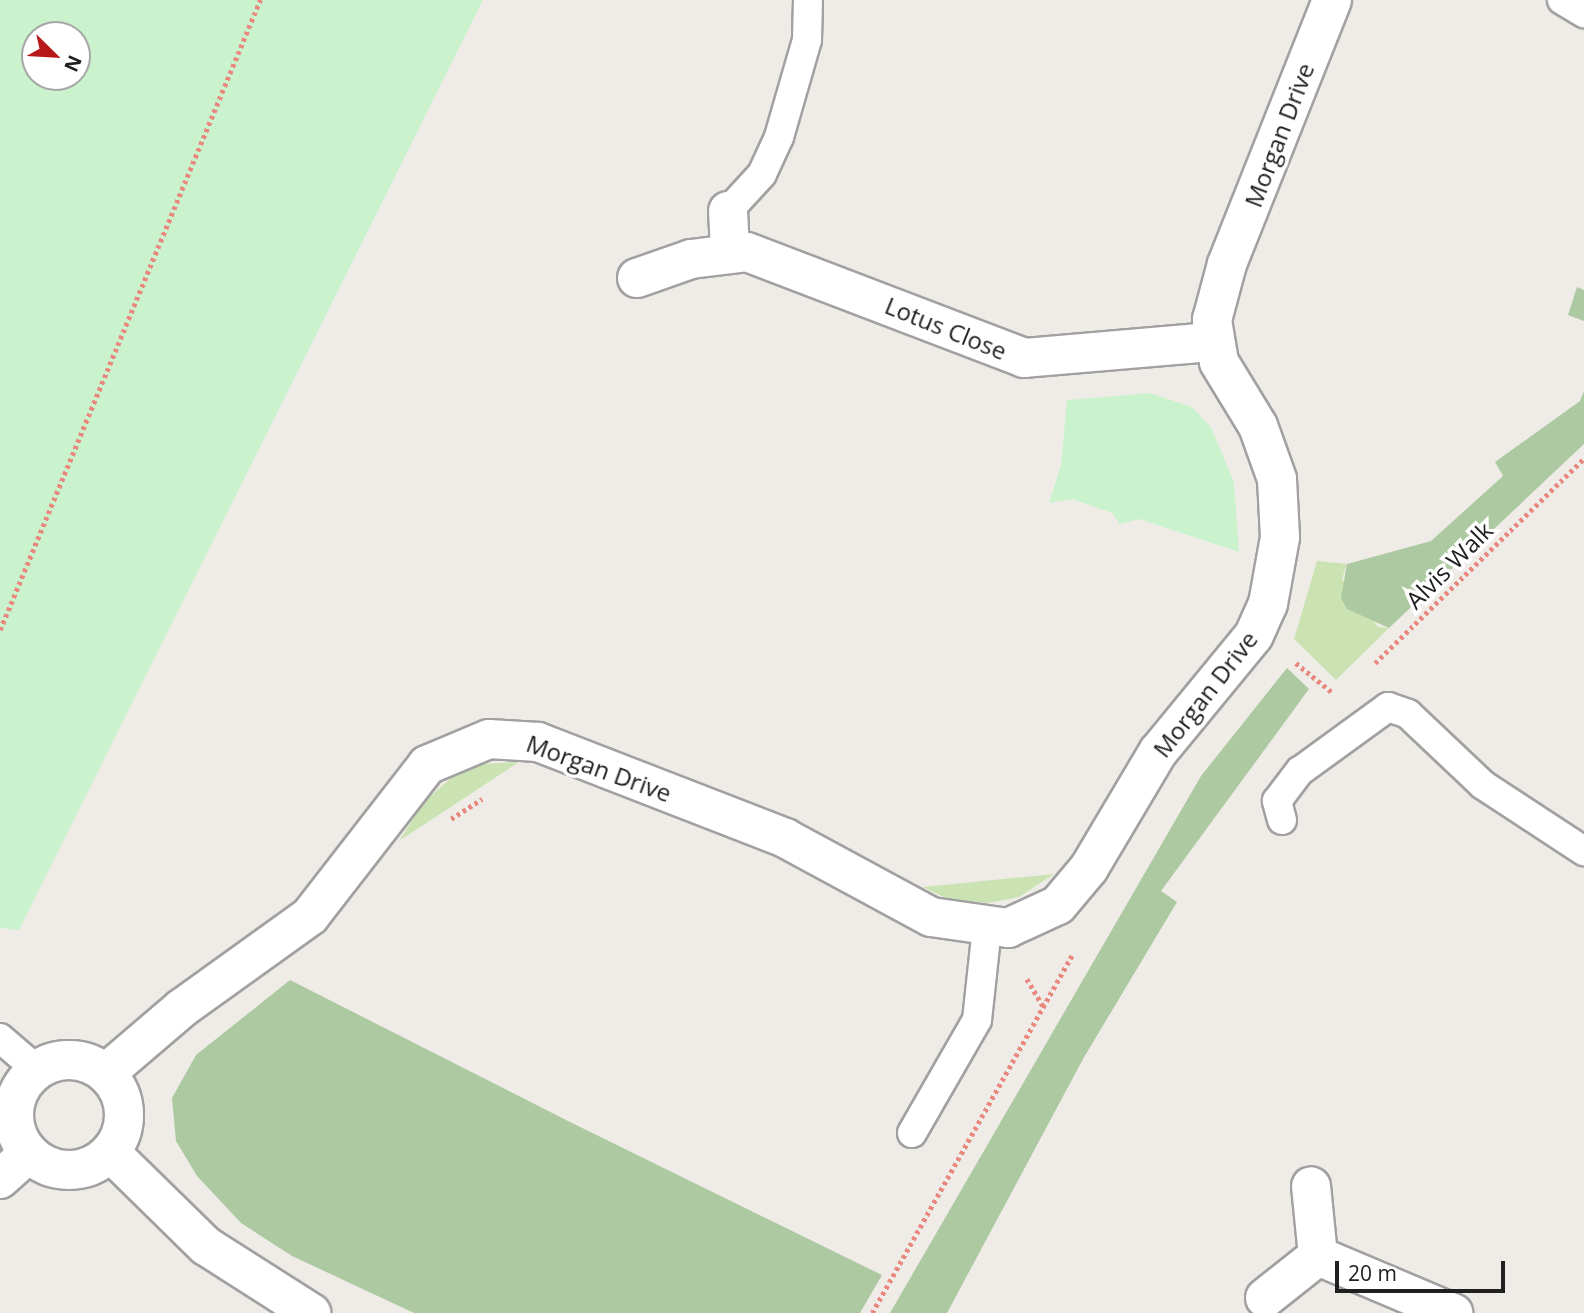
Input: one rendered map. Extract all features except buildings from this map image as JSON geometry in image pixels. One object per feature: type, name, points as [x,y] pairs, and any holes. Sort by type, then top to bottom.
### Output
[{"type":"street","name":"Morgan Drive","points":[[106,1073],[182,1008],[310,916],[418,774],[451,750],[489,739],[538,742],[785,838],[931,917],[987,928],[1027,923],[1070,895],[1158,751],[1254,635],[1276,574],[1277,479],[1258,426],[1227,380],[1212,342],[1227,264],[1332,0]]},
{"type":"street","points":[[728,211],[730,250]]},
{"type":"street","name":"Lotus Close","points":[[637,278],[730,250],[792,264],[1024,358],[1212,342]]},
{"type":"street","points":[[64,1059],[106,1073],[120,1094],[125,1122],[111,1153],[84,1170],[14,1166],[13,1105],[37,1069],[64,1059]]},
{"type":"street","points":[[111,1153],[206,1246],[310,1313]]},
{"type":"street","points":[[1311,1186],[1318,1256]]},
{"type":"street","points":[[1265,1298],[1318,1256]]},
{"type":"street","points":[[1318,1256],[1453,1313]]},
{"type":"lane","points":[[728,211],[762,174],[779,137],[807,40],[808,0]]},
{"type":"lane","points":[[1562,0],[1584,13]]},
{"type":"lane","points":[[1282,820],[1277,801],[1300,771],[1388,707],[1408,714],[1483,785],[1584,851]]},
{"type":"lane","points":[[912,1133],[977,1020],[987,928]]},
{"type":"lane","points":[[0,1038],[37,1069]]},
{"type":"path","points":[[0,630],[260,0]]},
{"type":"path","name":"Alvis Walk","points":[[1369,669],[1584,458]]},
{"type":"path","points":[[1254,635],[1340,699]]},
{"type":"path","points":[[444,823],[487,795]]},
{"type":"path","points":[[872,1313],[1075,948]]},
{"type":"green space","points":[[0,0],[483,0],[19,930],[0,928]]},
{"type":"green space","points":[[1577,287],[1584,290],[1584,321],[1568,315]]},
{"type":"green space","points":[[1584,391],[1584,444],[1389,628],[1347,609],[1341,598],[1347,564],[1431,541],[1503,476],[1495,462],[1580,401]]},
{"type":"green space","points":[[1150,393],[1192,407],[1211,427],[1234,483],[1239,552],[1139,519],[1120,524],[1112,513],[1072,499],[1049,503],[1061,465],[1067,400]]},
{"type":"green space","points":[[1317,561],[1347,564],[1342,579],[1378,627],[1389,628],[1336,680],[1294,639]]},
{"type":"green space","points":[[1287,668],[1309,689],[1161,891],[1177,902],[1083,1059],[947,1313],[890,1313],[1201,776]]},
{"type":"green space","points":[[519,762],[399,841],[424,802],[451,778],[483,764]]},
{"type":"green space","points":[[1054,874],[1019,897],[988,903],[948,899],[923,887]]},
{"type":"green space","points":[[290,980],[568,1121],[882,1275],[860,1313],[414,1313],[292,1256],[241,1223],[197,1176],[176,1141],[172,1098],[196,1055]]}]
